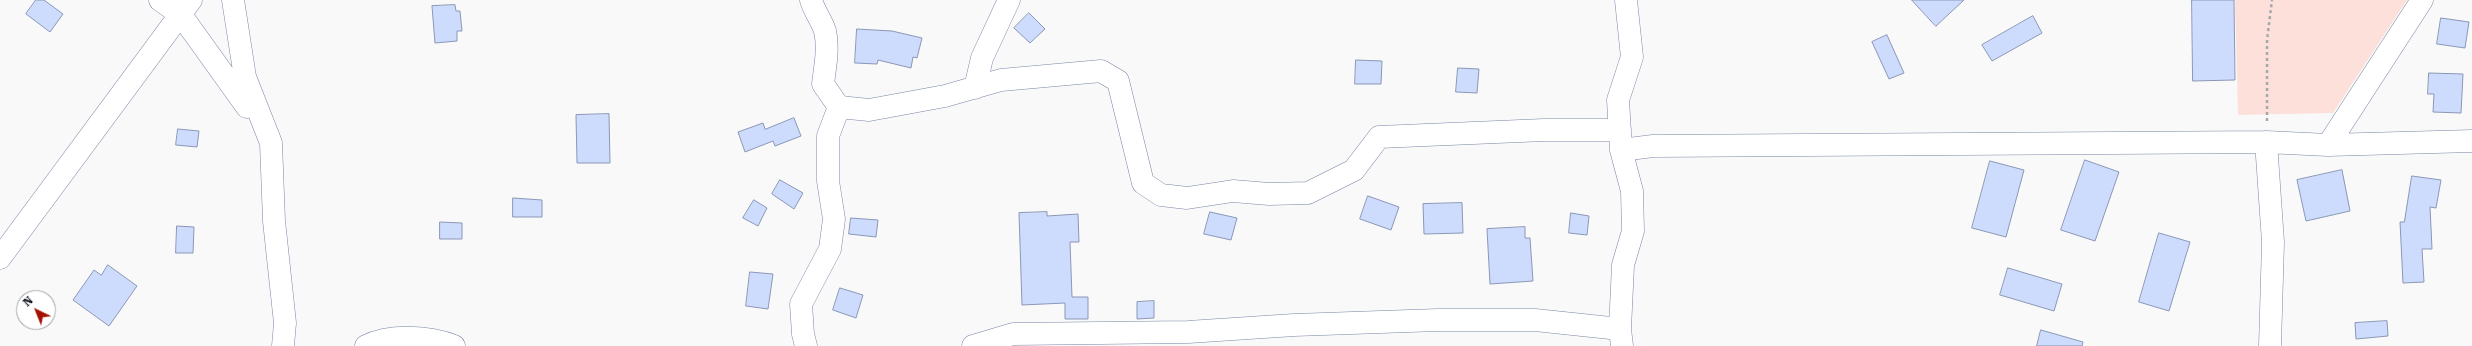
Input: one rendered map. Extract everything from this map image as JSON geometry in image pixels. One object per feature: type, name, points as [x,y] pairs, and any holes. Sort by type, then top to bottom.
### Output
[{"type":"street","points":[[160,0],[186,7],[225,74],[271,143]]},
{"type":"street","points":[[233,0],[245,77],[271,143],[274,221],[285,323],[283,346]]},
{"type":"street","points":[[811,0],[814,12],[825,31],[826,56],[823,84],[839,107],[869,110],[945,96],[1001,80],[1101,70],[1118,82],[1143,183],[1161,195],[1187,198],[1233,191],[1269,194],[1308,193],[1354,170],[1379,137],[1544,130],[1621,140],[1653,146],[2266,142],[2328,145],[2472,141]]},
{"type":"street","points":[[975,88],[982,58],[1010,0]]},
{"type":"street","points":[[973,346],[1014,334],[1188,339],[1294,325],[1438,320],[1535,320],[1621,338],[1623,265],[1633,231],[1632,191],[1621,140],[1618,100],[1632,57],[1626,0]]},
{"type":"street","points":[[2328,145],[2422,0]]},
{"type":"street","points":[[0,258],[186,7]]},
{"type":"street","points":[[806,346],[803,334],[800,304],[830,249],[834,219],[828,182],[828,136],[839,107]]},
{"type":"street","points":[[2266,142],[2273,242],[2270,346]]},
{"type":"street","points":[[366,346],[379,340],[437,340],[454,346]]},
{"type":"path","points":[[2266,142],[2267,40],[2272,0]]},
{"type":"shaded area","points":[[2235,0],[2407,0],[2333,113],[2238,115]]},
{"type":"building","points":[[36,0],[44,0],[63,14],[50,32],[26,14]]},
{"type":"building","points":[[1912,0],[1964,0],[1936,26]]},
{"type":"building","points":[[2192,0],[2234,0],[2235,80],[2193,81]]},
{"type":"building","points":[[455,5],[456,11],[460,11],[462,31],[457,31],[457,41],[435,43],[432,6]]},
{"type":"building","points":[[1029,13],[1045,29],[1030,43],[1014,28]]},
{"type":"building","points":[[2033,16],[2042,33],[1992,61],[1982,45]]},
{"type":"building","points":[[2441,18],[2469,22],[2465,48],[2437,44]]},
{"type":"building","points":[[857,29],[892,31],[922,38],[917,58],[913,57],[911,68],[878,60],[877,64],[855,63]]},
{"type":"building","points":[[1887,35],[1904,73],[1889,79],[1872,42]]},
{"type":"building","points":[[1356,60],[1382,61],[1381,84],[1355,84]]},
{"type":"building","points":[[1458,68],[1479,69],[1477,93],[1456,92]]},
{"type":"building","points":[[2429,73],[2463,74],[2461,113],[2433,112],[2434,94],[2428,94]]},
{"type":"building","points":[[609,114],[610,163],[577,163],[576,115]]},
{"type":"building","points":[[794,118],[801,136],[775,146],[773,141],[745,152],[738,132],[763,123],[765,129]]},
{"type":"building","points":[[178,129],[199,131],[197,147],[176,145]]},
{"type":"building","points":[[2085,160],[2119,172],[2095,241],[2061,230]]},
{"type":"building","points":[[1990,161],[2024,170],[2006,237],[1972,228]]},
{"type":"building","points":[[2342,170],[2350,211],[2306,221],[2297,180]]},
{"type":"building","points":[[2412,176],[2441,180],[2436,208],[2430,207],[2432,249],[2422,249],[2424,282],[2403,283],[2400,222],[2404,222]]},
{"type":"building","points":[[780,180],[803,193],[794,209],[772,194]]},
{"type":"building","points":[[1368,196],[1399,207],[1391,230],[1360,219]]},
{"type":"building","points":[[513,198],[542,200],[542,217],[513,217]]},
{"type":"building","points":[[754,200],[767,208],[758,226],[743,218]]},
{"type":"building","points":[[1462,203],[1463,233],[1424,234],[1423,204]]},
{"type":"building","points":[[1047,212],[1047,216],[1078,214],[1079,242],[1070,242],[1072,297],[1088,297],[1088,319],[1065,319],[1065,303],[1022,305],[1019,213]]},
{"type":"building","points":[[1210,212],[1237,218],[1231,240],[1204,234]]},
{"type":"building","points":[[1571,213],[1589,216],[1587,235],[1569,233]]},
{"type":"building","points":[[851,218],[878,220],[876,237],[849,234]]},
{"type":"building","points":[[440,222],[462,223],[462,239],[440,239]]},
{"type":"building","points":[[177,226],[194,227],[193,253],[176,253]]},
{"type":"building","points":[[1525,227],[1525,238],[1530,238],[1533,281],[1490,284],[1487,229]]},
{"type":"building","points":[[2159,233],[2190,242],[2169,311],[2139,302]]},
{"type":"building","points":[[108,265],[137,286],[109,326],[73,300],[94,270],[101,275]]},
{"type":"building","points":[[2008,268],[2062,284],[2054,311],[2000,295]]},
{"type":"building","points":[[750,272],[773,274],[768,309],[746,306]]},
{"type":"building","points":[[840,288],[863,295],[856,318],[833,310]]},
{"type":"building","points":[[1154,301],[1154,318],[1137,319],[1137,302]]},
{"type":"building","points":[[2387,321],[2388,336],[2356,339],[2355,323]]},
{"type":"building","points":[[2041,330],[2083,342],[2082,346],[2037,346]]}]
